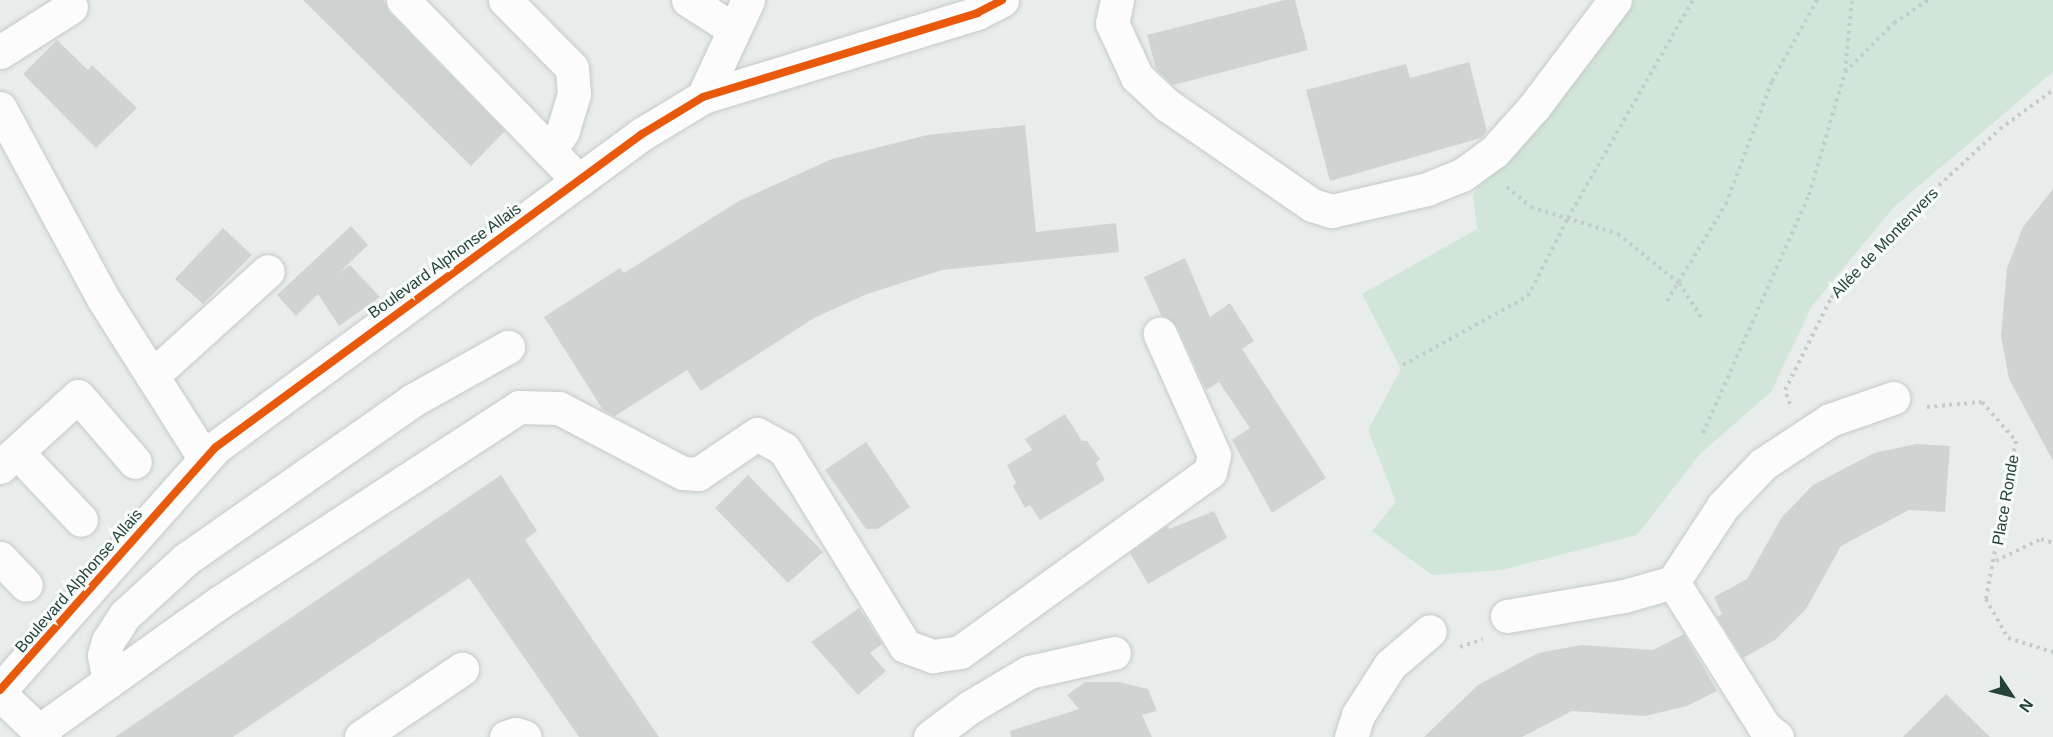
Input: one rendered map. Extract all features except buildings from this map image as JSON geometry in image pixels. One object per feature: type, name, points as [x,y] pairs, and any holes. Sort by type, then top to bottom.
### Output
[{"type":"street","points":[[403,0],[579,181]]},
{"type":"street","points":[[505,0],[573,68],[574,94],[563,131],[549,150]]},
{"type":"street","points":[[688,0],[733,29]]},
{"type":"street","points":[[703,97],[748,0]]},
{"type":"street","name":"Boulevard Alphonse Allais","points":[[0,692],[216,447],[642,134],[703,97],[977,13],[1002,0]]},
{"type":"street","points":[[1117,0],[1112,23],[1137,77],[1167,105],[1312,205],[1332,211],[1427,189],[1462,176],[1494,152],[1534,107],[1615,0]]},
{"type":"street","points":[[0,52],[70,7]]},
{"type":"street","points":[[0,108],[104,300],[205,459]]},
{"type":"street","points":[[152,376],[268,271]]},
{"type":"street","points":[[0,692],[42,734],[109,681],[220,602],[519,407],[559,408],[683,473],[698,474],[757,434],[784,449],[905,646],[933,656],[960,652],[1210,472],[1214,454],[1160,334]]},
{"type":"street","points":[[109,681],[104,655],[108,641],[125,615],[186,559],[413,400],[508,347]]},
{"type":"street","points":[[81,520],[9,459],[78,396],[135,462]]},
{"type":"street","points":[[1507,616],[1624,596],[1673,582],[1723,506],[1763,464],[1803,435],[1830,420],[1893,398]]},
{"type":"street","points":[[0,558],[26,585]]},
{"type":"street","points":[[1673,582],[1766,728],[1777,737]]},
{"type":"street","points":[[1352,737],[1358,715],[1390,665],[1430,632]]},
{"type":"street","points":[[930,737],[970,707],[1029,672],[1114,653]]},
{"type":"street","points":[[361,737],[462,669]]},
{"type":"street","points":[[506,737],[516,734],[525,737]]},
{"type":"path","points":[[1403,365],[1528,296],[1568,218],[1693,0]]},
{"type":"path","points":[[1667,301],[1726,204],[1772,81],[1817,0]]},
{"type":"path","points":[[1845,72],[1894,23],[1928,0]]},
{"type":"path","points":[[1703,434],[1809,195],[1845,72],[1852,1]]},
{"type":"path","points":[[1505,185],[1530,207],[1618,234],[1679,283],[1703,320]]},
{"type":"green space","points":[[1622,0],[2053,0],[2053,72],[1894,207],[1812,306],[1771,392],[1700,454],[1637,535],[1502,570],[1432,575],[1372,531],[1396,502],[1368,430],[1401,369],[1362,294],[1477,229],[1473,194]]},
{"type":"cycle path","points":[[0,690],[216,447],[642,134],[703,97],[977,13],[1002,0]]}]
